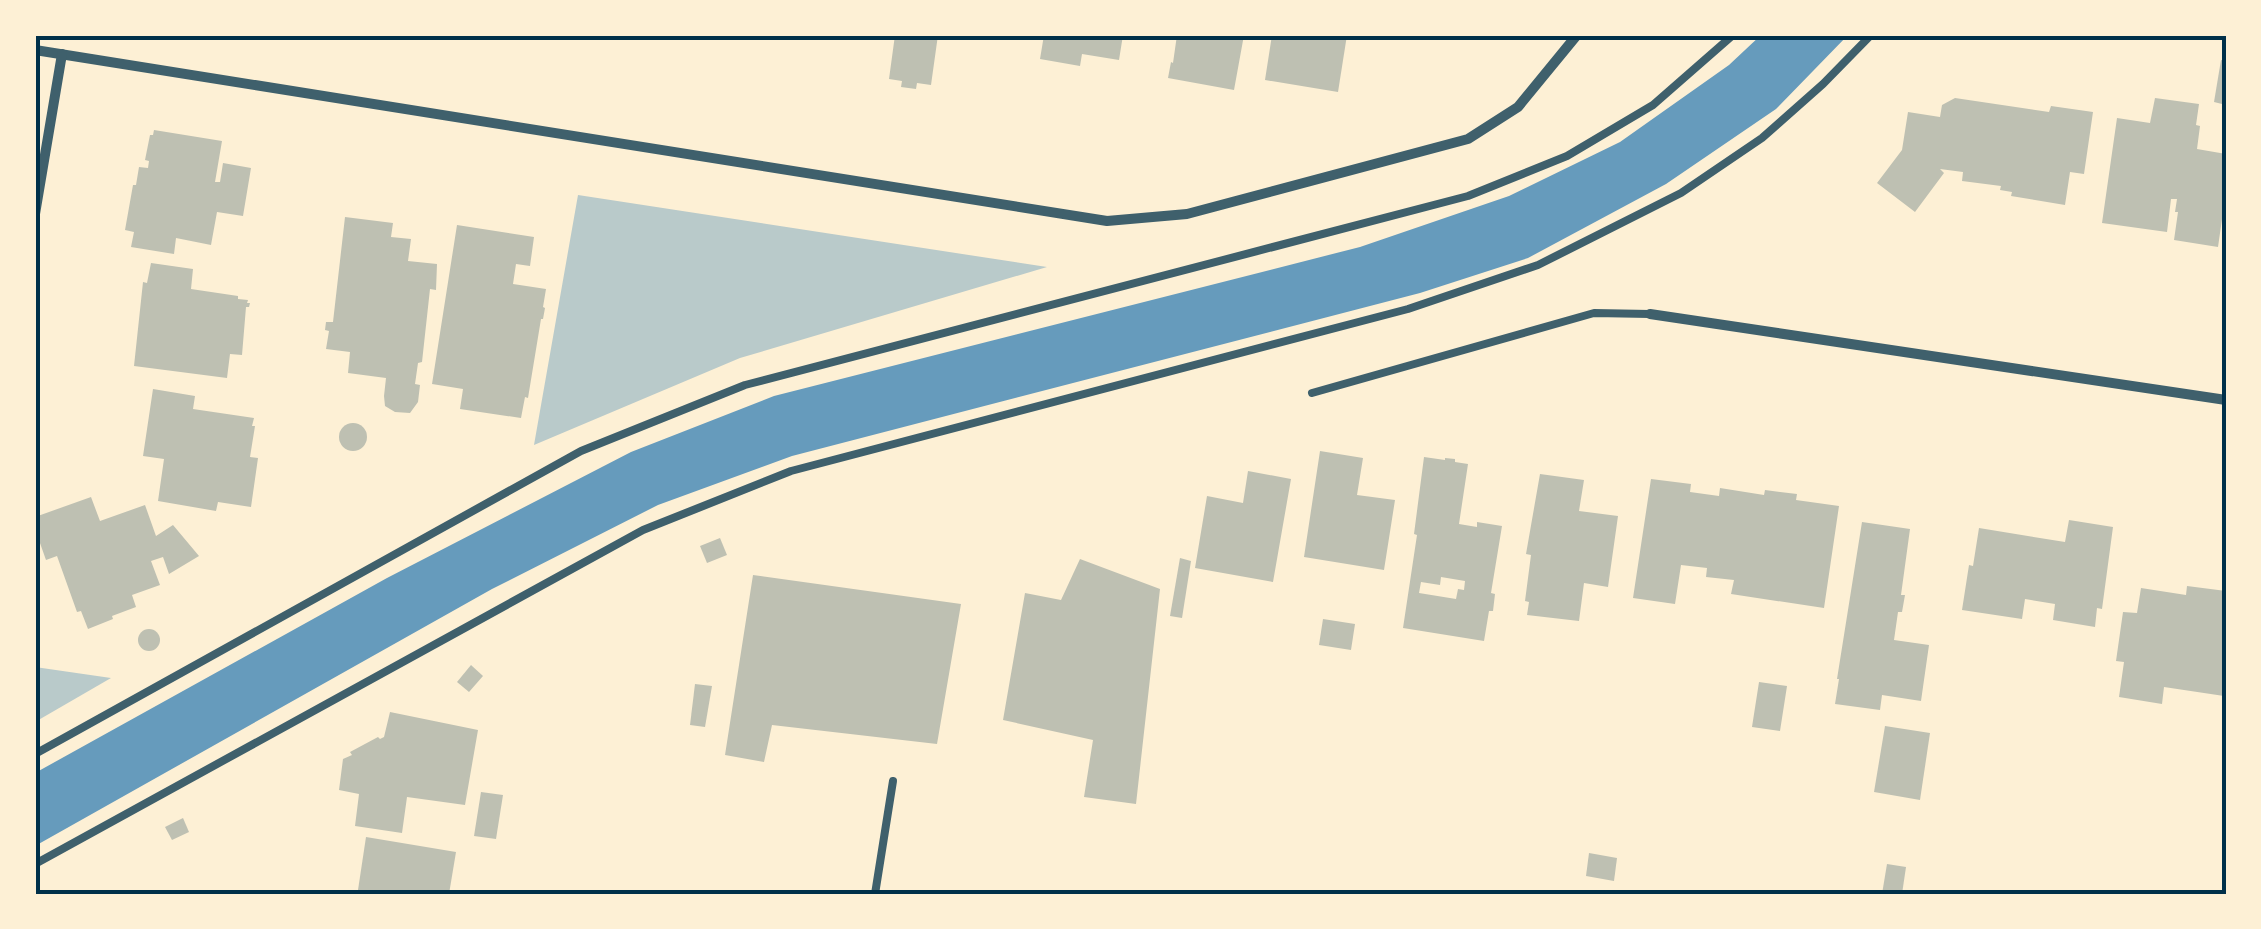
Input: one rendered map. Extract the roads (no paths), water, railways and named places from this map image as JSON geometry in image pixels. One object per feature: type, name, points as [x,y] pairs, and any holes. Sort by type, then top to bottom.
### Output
[{"type":"street","points":[[35,50],[1107,221],[1187,214],[1468,139],[1518,107],[1576,35]]},
{"type":"street","points":[[35,214],[62,54]]},
{"type":"street","points":[[1650,314],[2226,400]]},
{"type":"lane","points":[[35,754],[581,451],[745,385],[1468,196],[1567,156],[1652,105],[1733,35]]},
{"type":"lane","points":[[35,864],[643,530],[772,478],[1408,309],[1538,265],[1681,193],[1762,138],[1871,35]]},
{"type":"lane","points":[[1312,392],[1594,313],[1650,314]]},
{"type":"lane","points":[[875,894],[893,781]]},
{"type":"water","points":[[1761,35],[1848,35],[1776,109],[1666,184],[1528,258],[1420,293],[792,456],[658,505],[492,589],[35,846],[35,773],[387,578],[631,452],[774,396],[1360,247],[1509,196],[1620,142],[1729,65]]}]
